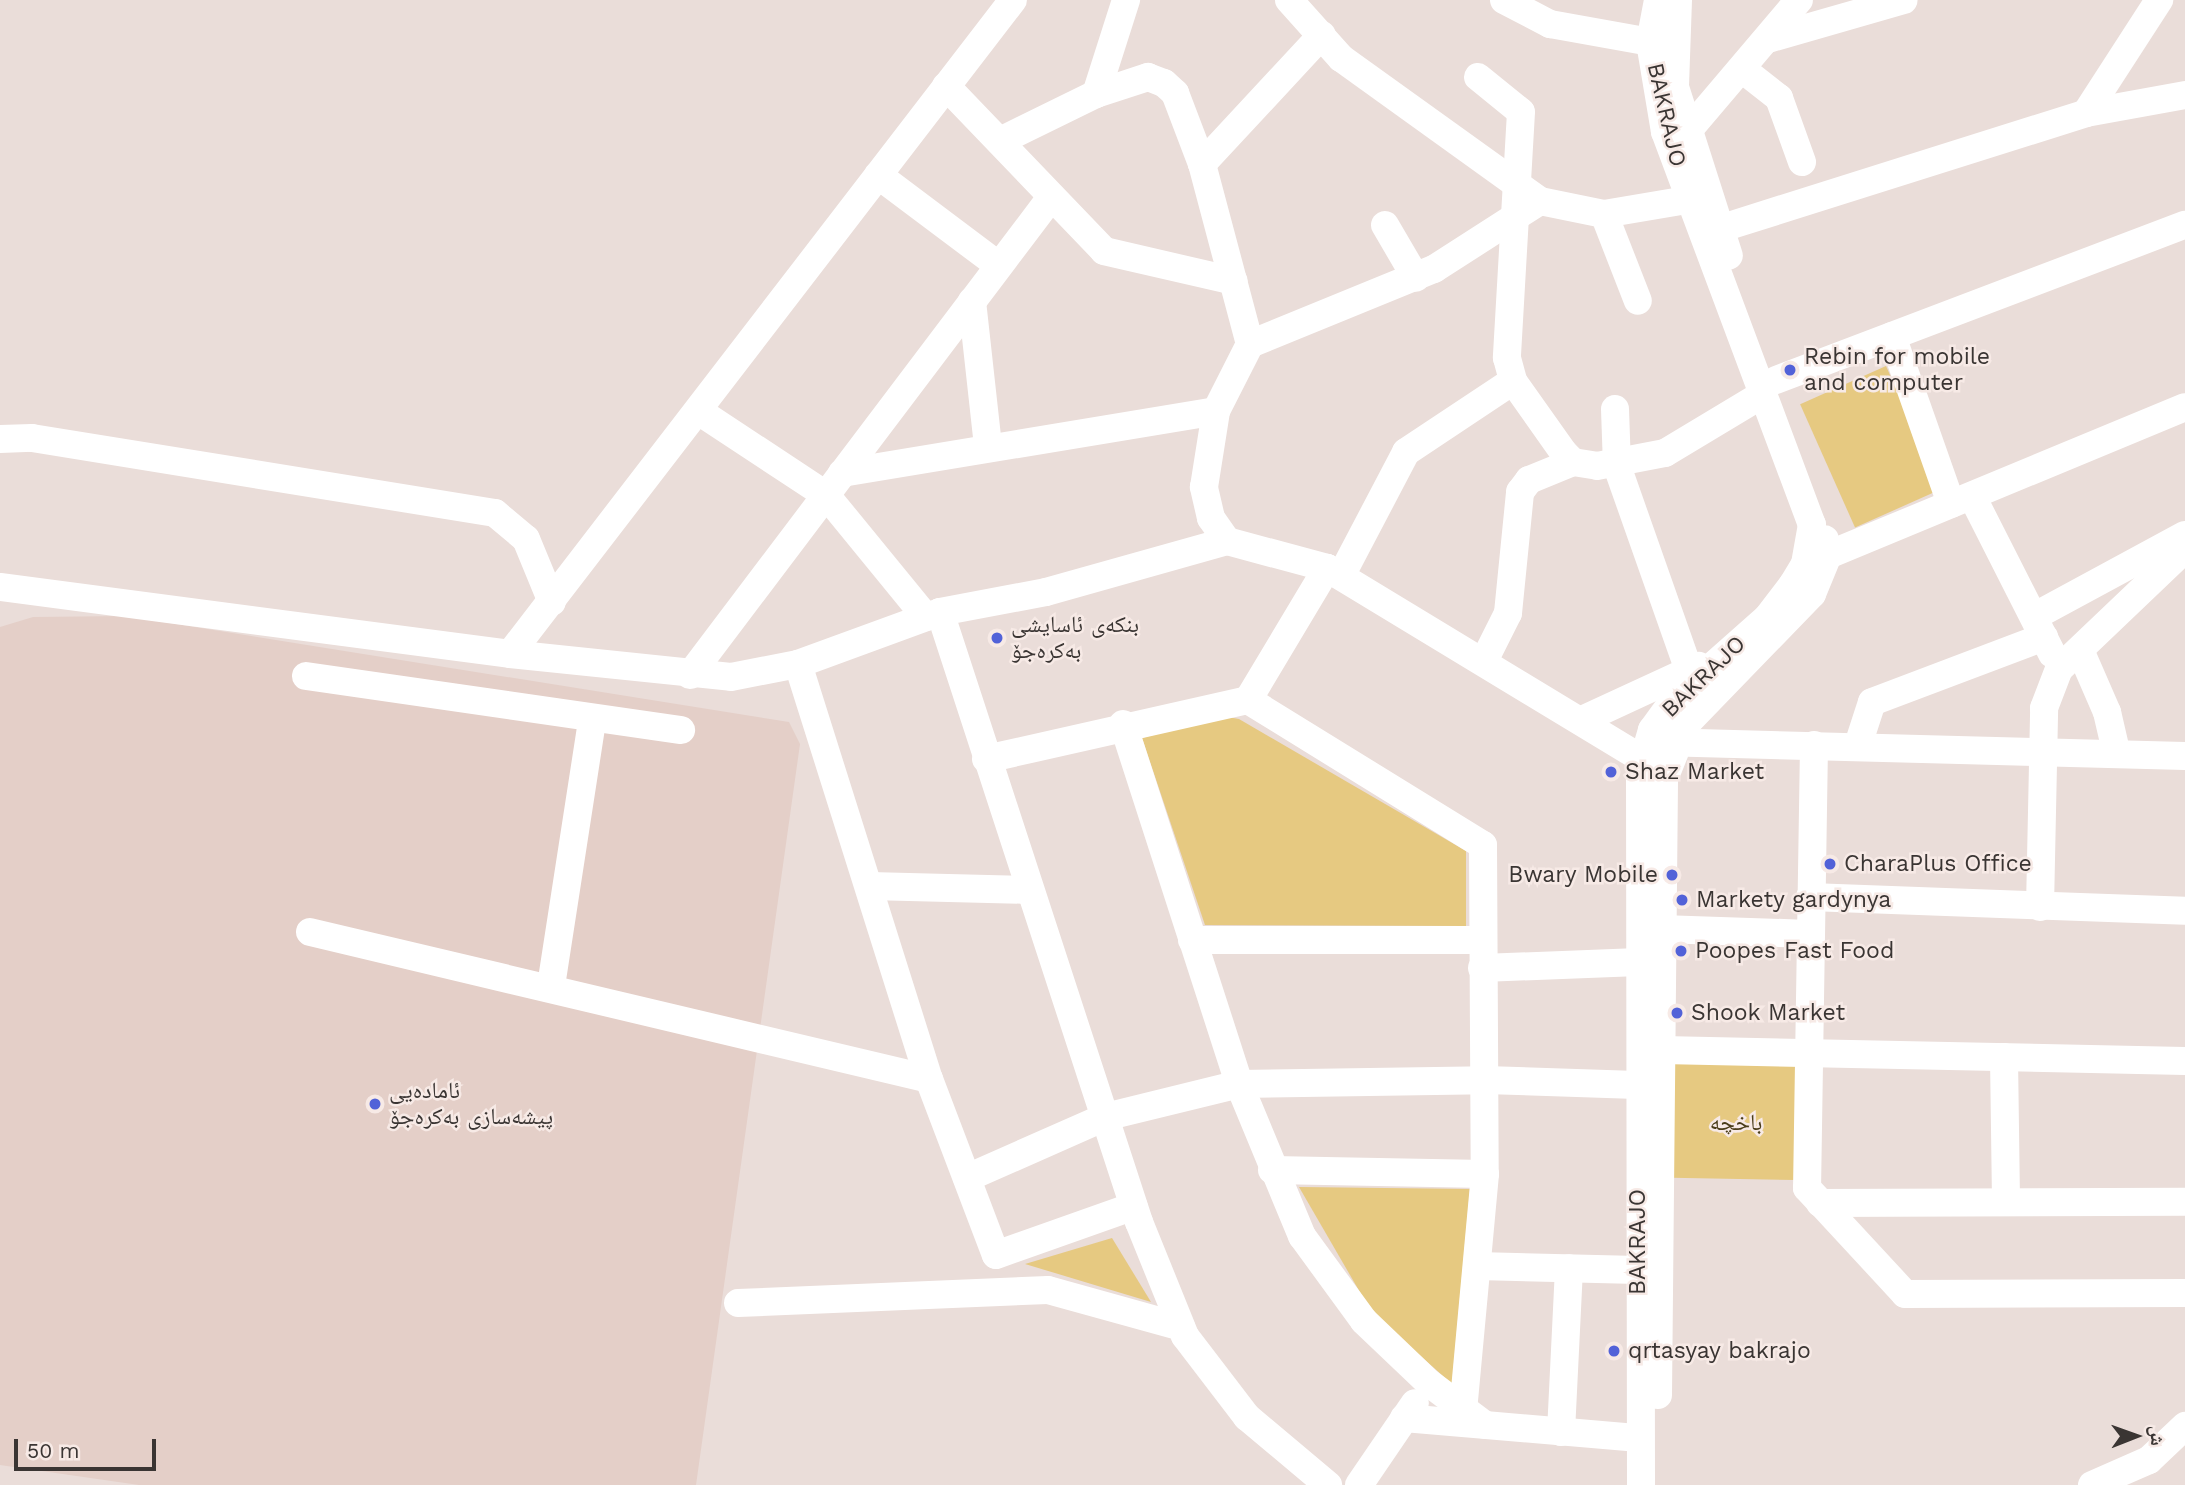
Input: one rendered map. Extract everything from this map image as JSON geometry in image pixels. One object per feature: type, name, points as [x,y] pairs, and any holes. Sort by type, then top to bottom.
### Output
[{"type":"street","points":[[510,654],[700,412],[878,174],[1013,0]]},
{"type":"street","points":[[1096,94],[1126,0]]},
{"type":"street","points":[[1289,0],[1340,58],[1528,194],[1604,214],[1687,200]]},
{"type":"street","points":[[1504,0],[1560,27],[1650,43]]},
{"type":"street","name":"BAKRAJO","points":[[1658,0],[1650,43],[1665,131],[1687,200],[1815,486],[1828,555],[1802,608],[1695,714],[1676,743]]},
{"type":"street","name":"BAKRAJO","points":[[1641,1485],[1637,1085],[1639,961],[1652,758],[1691,676],[1724,655],[1767,618],[1805,564],[1811,545],[1808,502],[1687,132],[1672,58],[1678,0]]},
{"type":"street","points":[[1687,132],[1799,0]]},
{"type":"street","points":[[1768,39],[1904,0]]},
{"type":"street","points":[[2086,113],[2159,0]]},
{"type":"street","points":[[1202,164],[1322,35]]},
{"type":"street","points":[[1742,69],[1779,98],[1802,162]]},
{"type":"street","points":[[1000,141],[1096,94],[1148,77],[1164,83],[1175,93],[1202,164],[1250,344],[1216,411],[1204,487],[1211,517],[1227,541]]},
{"type":"street","points":[[1478,77],[1521,113],[1528,194],[1515,218],[1505,343],[1513,381],[1573,462]]},
{"type":"street","points":[[946,86],[1000,141],[1049,200],[1104,251],[1234,281]]},
{"type":"street","points":[[1719,229],[2086,113],[2185,95]]},
{"type":"street","points":[[878,174],[999,266]]},
{"type":"street","points":[[690,675],[1049,200]]},
{"type":"street","points":[[1604,214],[1638,301]]},
{"type":"street","points":[[1250,344],[1416,278],[1515,218]]},
{"type":"street","points":[[1385,225],[1416,278]]},
{"type":"street","points":[[1485,659],[1508,613],[1520,492],[1529,480],[1573,462],[1617,466],[1665,453],[1769,387],[1892,336],[2185,225]]},
{"type":"street","points":[[972,301],[988,446]]},
{"type":"street","points":[[1892,336],[1961,500],[2039,627],[2059,669]]},
{"type":"street","points":[[1248,700],[1334,572],[1406,452],[1513,381]]},
{"type":"street","points":[[1828,555],[2185,407]]},
{"type":"street","points":[[1582,720],[1691,676],[1617,466],[1615,409]]},
{"type":"street","points":[[834,484],[988,446],[1216,411]]},
{"type":"street","points":[[700,412],[834,484],[933,615],[986,759],[1133,1206],[1181,1327],[1205,1368],[1247,1417],[1328,1485]]},
{"type":"street","points":[[0,439],[32,438],[495,513],[526,539],[552,602]]},
{"type":"street","points":[[1858,746],[1872,702],[2039,627],[2185,535]]},
{"type":"street","points":[[0,587],[510,654],[690,675],[731,677],[798,664],[933,615],[1046,592],[1227,541],[1334,572],[1485,659],[1617,742],[1652,758],[1676,743],[2116,751],[2185,756]]},
{"type":"street","points":[[2040,907],[2039,751],[2043,708],[2059,669],[2185,549]]},
{"type":"street","points":[[2080,650],[2107,712],[2116,751]]},
{"type":"street","points":[[798,664],[929,1079],[996,1255],[1133,1206]]},
{"type":"street","points":[[306,676],[592,722],[681,730]]},
{"type":"street","points":[[986,759],[1123,724],[1248,700],[1483,845],[1485,1174],[1477,1266],[1474,1419]]},
{"type":"street","points":[[551,986],[592,722]]},
{"type":"street","points":[[1123,724],[1240,1084],[1272,1170],[1328,1278],[1429,1383],[1474,1419]]},
{"type":"street","points":[[1814,745],[1806,1052],[1807,1188],[1905,1294],[2185,1293]]},
{"type":"street","name":"BAKRAJO","points":[[1652,758],[1661,929],[1662,1050],[1657,1485]]},
{"type":"street","points":[[869,886],[1028,890]]},
{"type":"street","points":[[1810,897],[2185,911]]},
{"type":"street","points":[[1661,929],[1808,934]]},
{"type":"street","points":[[310,932],[551,986],[929,1079]]},
{"type":"street","points":[[1192,940],[1483,940]]},
{"type":"street","points":[[1482,968],[1639,961]]},
{"type":"street","points":[[1662,1050],[2185,1061]]},
{"type":"street","points":[[2004,1057],[2006,1200]]},
{"type":"street","points":[[967,1178],[1105,1117],[1240,1084],[1485,1080],[1637,1085]]},
{"type":"street","points":[[1272,1170],[1485,1174]]},
{"type":"street","points":[[1820,1203],[2006,1200],[2185,1202]]},
{"type":"street","points":[[1477,1266],[1638,1270]]},
{"type":"street","points":[[1561,1432],[1569,1268]]},
{"type":"street","points":[[738,1304],[1048,1290],[1181,1327]]},
{"type":"street","points":[[1359,1485],[1429,1383]]},
{"type":"street","points":[[1404,1418],[1474,1419],[1561,1432],[1639,1438]]},
{"type":"street","points":[[2092,1485],[2149,1460],[2185,1426]]},
{"type":"shaded area","name":"ئامادەیی پیشەسازی بەکرەجۆ","points":[[126,616],[789,722],[800,744],[696,1485],[139,1485],[0,1465],[0,627],[33,617]]},
{"type":"green space","points":[[1886,366],[1941,489],[1855,528],[1800,404]]},
{"type":"green space","points":[[1222,716],[1239,719],[1466,851],[1466,926],[1205,925],[1142,738]]},
{"type":"green space","name":"باخچە","points":[[1674,1057],[1798,1059],[1796,1180],[1672,1178]]},
{"type":"green space","points":[[1299,1187],[1470,1189],[1452,1384],[1372,1313]]},
{"type":"green space","points":[[1112,1238],[1151,1302],[1025,1264]]},
{"type":"place","name":"Rebin for mobile and computer","points":[[1790,370]]},
{"type":"place","name":"بنکەی ئاسایشی بەکرەجۆ","points":[[997,638]]},
{"type":"place","name":"Shaz Market","points":[[1611,772]]},
{"type":"place","name":"CharaPlus Office","points":[[1830,864]]},
{"type":"place","name":"Bwary Mobile","points":[[1672,875]]},
{"type":"place","name":"Markety gardynya","points":[[1682,900]]},
{"type":"place","name":"Poopes Fast Food","points":[[1681,951]]},
{"type":"place","name":"Shook Market","points":[[1677,1013]]},
{"type":"place","name":"ئامادەیی پیشەسازی بەکرەجۆ","points":[[375,1104]]},
{"type":"place","name":"qrtasyay bakrajo","points":[[1614,1351]]}]
